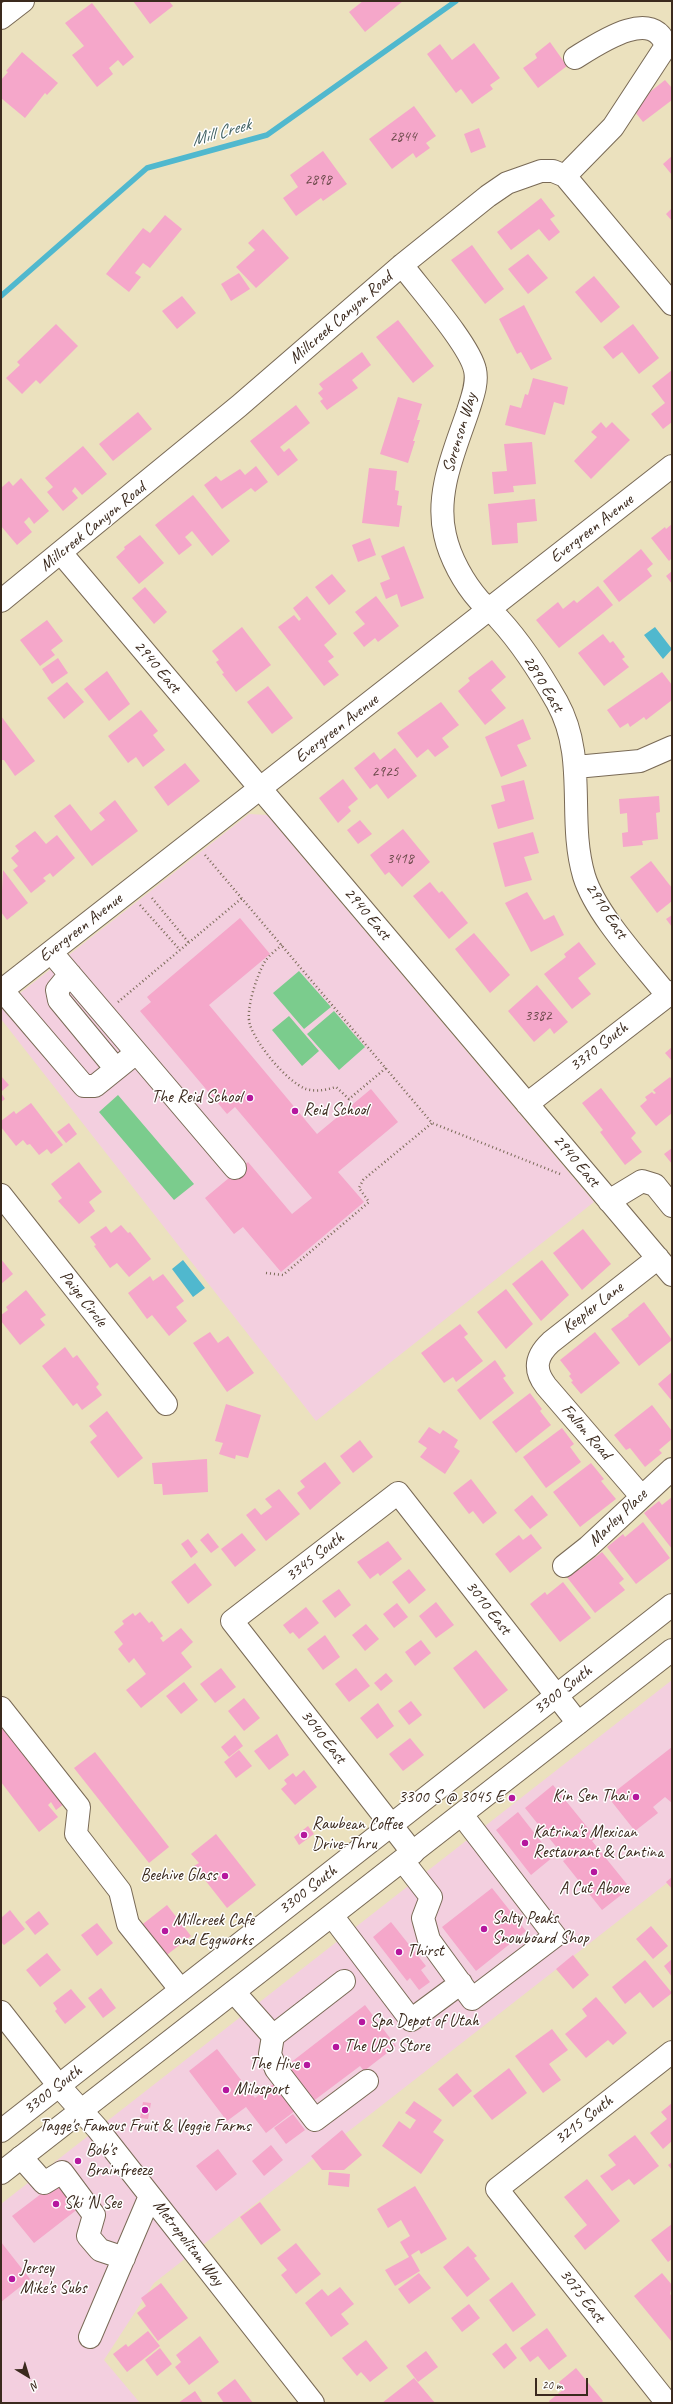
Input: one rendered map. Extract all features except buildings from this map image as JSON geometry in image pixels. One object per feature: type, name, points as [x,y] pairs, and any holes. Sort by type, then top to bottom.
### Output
[{"type":"street","points":[[1,18],[23,1]]},
{"type":"street","points":[[575,58],[607,39],[636,28],[644,28],[657,33],[666,46],[621,117],[564,176],[672,304]]},
{"type":"street","name":"Millcreek Canyon Road","points":[[1,601],[245,401],[402,265],[488,196],[507,183],[541,171],[553,171],[564,176]]},
{"type":"street","name":"Sorenson Way","points":[[402,265],[465,348],[475,370],[474,391],[444,486],[441,506],[444,534],[453,560],[479,600],[490,610]]},
{"type":"street","name":"Evergreen Avenue","points":[[1,991],[490,610],[672,466]]},
{"type":"street","name":"2940 East","points":[[61,553],[672,1275]]},
{"type":"street","name":"2890 East","points":[[490,610],[501,621],[540,674],[558,704],[572,740],[576,767]]},
{"type":"street","points":[[576,767],[640,761],[672,747]]},
{"type":"street","name":"2910 East","points":[[576,767],[579,850],[585,877],[604,915],[669,993]]},
{"type":"street","points":[[51,952],[234,1168]]},
{"type":"street","points":[[70,974],[57,990],[59,1000],[116,1069]]},
{"type":"street","points":[[1,991],[84,1086],[95,1086],[136,1052]]},
{"type":"street","name":"3370 South","points":[[527,1104],[669,993]]},
{"type":"street","points":[[609,1201],[642,1182],[655,1186],[672,1206]]},
{"type":"street","name":"Paige Circle","points":[[1,1195],[166,1404]]},
{"type":"street","name":"Keepler Lane","points":[[536,1365],[541,1352],[551,1342],[658,1258]]},
{"type":"street","name":"Fallon Road","points":[[536,1365],[539,1376],[546,1386],[641,1496]]},
{"type":"street","name":"Marley Place","points":[[564,1566],[588,1547],[641,1496],[672,1469]]},
{"type":"street","name":"3345 South","points":[[232,1621],[398,1493]]},
{"type":"street","name":"3010 East","points":[[398,1493],[578,1724]]},
{"type":"street","name":"3300 South","points":[[1,2131],[180,1989],[392,1826],[556,1695],[672,1605]]},
{"type":"street","name":"3040 East","points":[[232,1621],[392,1826],[431,1897],[423,1918],[429,1940],[461,1983]]},
{"type":"street","name":"3300 South","points":[[1,2173],[333,1916],[672,1650]]},
{"type":"street","points":[[1,1708],[79,1807],[76,1834],[120,1891],[128,1924],[180,1989]]},
{"type":"street","points":[[333,1916],[411,2020],[461,1983],[472,1998],[555,1936],[462,1815]]},
{"type":"street","points":[[344,1981],[273,2036],[270,2054],[276,2069],[315,2120],[367,2081]]},
{"type":"street","points":[[234,1992],[273,2036]]},
{"type":"street","name":"Metropolitan Way","points":[[1,2012],[59,2086],[81,2110],[150,2196],[313,2403]]},
{"type":"street","name":"3215 South","points":[[497,2189],[672,2052]]},
{"type":"street","points":[[21,2157],[44,2183],[62,2172],[94,2215],[88,2236],[100,2250],[124,2258]]},
{"type":"street","name":"3075 East","points":[[497,2189],[668,2400]]},
{"type":"street","points":[[90,2338],[150,2196]]},
{"type":"path","points":[[194,840],[432,1123],[561,1174]]},
{"type":"path","points":[[128,891],[180,950]]},
{"type":"path","points":[[151,898],[189,943]]},
{"type":"path","points":[[104,1014],[242,898]]},
{"type":"path","points":[[282,945],[265,961],[258,976],[250,1003],[250,1024],[262,1045],[288,1078],[307,1089],[324,1091],[336,1087],[349,1099],[386,1068]]},
{"type":"path","points":[[266,1273],[283,1275],[369,1202],[359,1188],[364,1180],[432,1123]]},
{"type":"shaded area","name":"Reid School","points":[[249,814],[267,815],[594,1202],[316,1421],[1,1019],[1,1008]]},
{"type":"shaded area","points":[[672,1680],[672,1879],[154,2283],[104,2360],[140,2403],[1,2403],[1,2204]]},
{"type":"green space","points":[[299,971],[331,1007],[304,1029],[273,993]]},
{"type":"green space","points":[[334,1011],[365,1047],[339,1070],[307,1034]]},
{"type":"green space","points":[[289,1016],[319,1051],[302,1066],[272,1030]]},
{"type":"green space","points":[[118,1095],[194,1184],[174,1200],[99,1112]]},
{"type":"water","points":[[655,627],[672,649],[663,659],[644,635]]},
{"type":"water","points":[[183,1260],[205,1288],[193,1297],[172,1269]]},
{"type":"waterway","name":"Mill Creek","points":[[1,296],[147,168],[267,135],[456,1]]},
{"type":"place","name":"The Reid School","points":[[250,1098]]},
{"type":"place","name":"Reid School","points":[[295,1111]]},
{"type":"place","name":"Kin Sen Thai","points":[[636,1797]]},
{"type":"place","name":"3300 S @ 3045 E","points":[[512,1798]]},
{"type":"place","name":"Rawbean Coffee Drive-Thru","points":[[304,1835]]},
{"type":"place","name":"Katrina's Mexican Restaurant & Cantina","points":[[525,1843]]},
{"type":"place","name":"A Cut Above","points":[[594,1872]]},
{"type":"place","name":"Beehive Glass","points":[[225,1876]]},
{"type":"place","name":"Salty Peaks Snowboard Shop","points":[[484,1929]]},
{"type":"place","name":"Millcreek Cafe and Eggworks","points":[[165,1931]]},
{"type":"place","name":"Thirst","points":[[399,1952]]},
{"type":"place","name":"Spa Depot of Utah","points":[[362,2022]]},
{"type":"place","name":"The UPS Store","points":[[336,2047]]},
{"type":"place","name":"The Hive","points":[[307,2065]]},
{"type":"place","name":"Milosport","points":[[226,2090]]},
{"type":"place","name":"Tagge's Famous Fruit & Veggie Farms","points":[[145,2110]]},
{"type":"place","name":"Bob's Brainfreeze","points":[[78,2161]]},
{"type":"place","name":"Ski 'N See","points":[[56,2204]]},
{"type":"place","name":"Jersey Mike's Subs","points":[[12,2279]]}]
